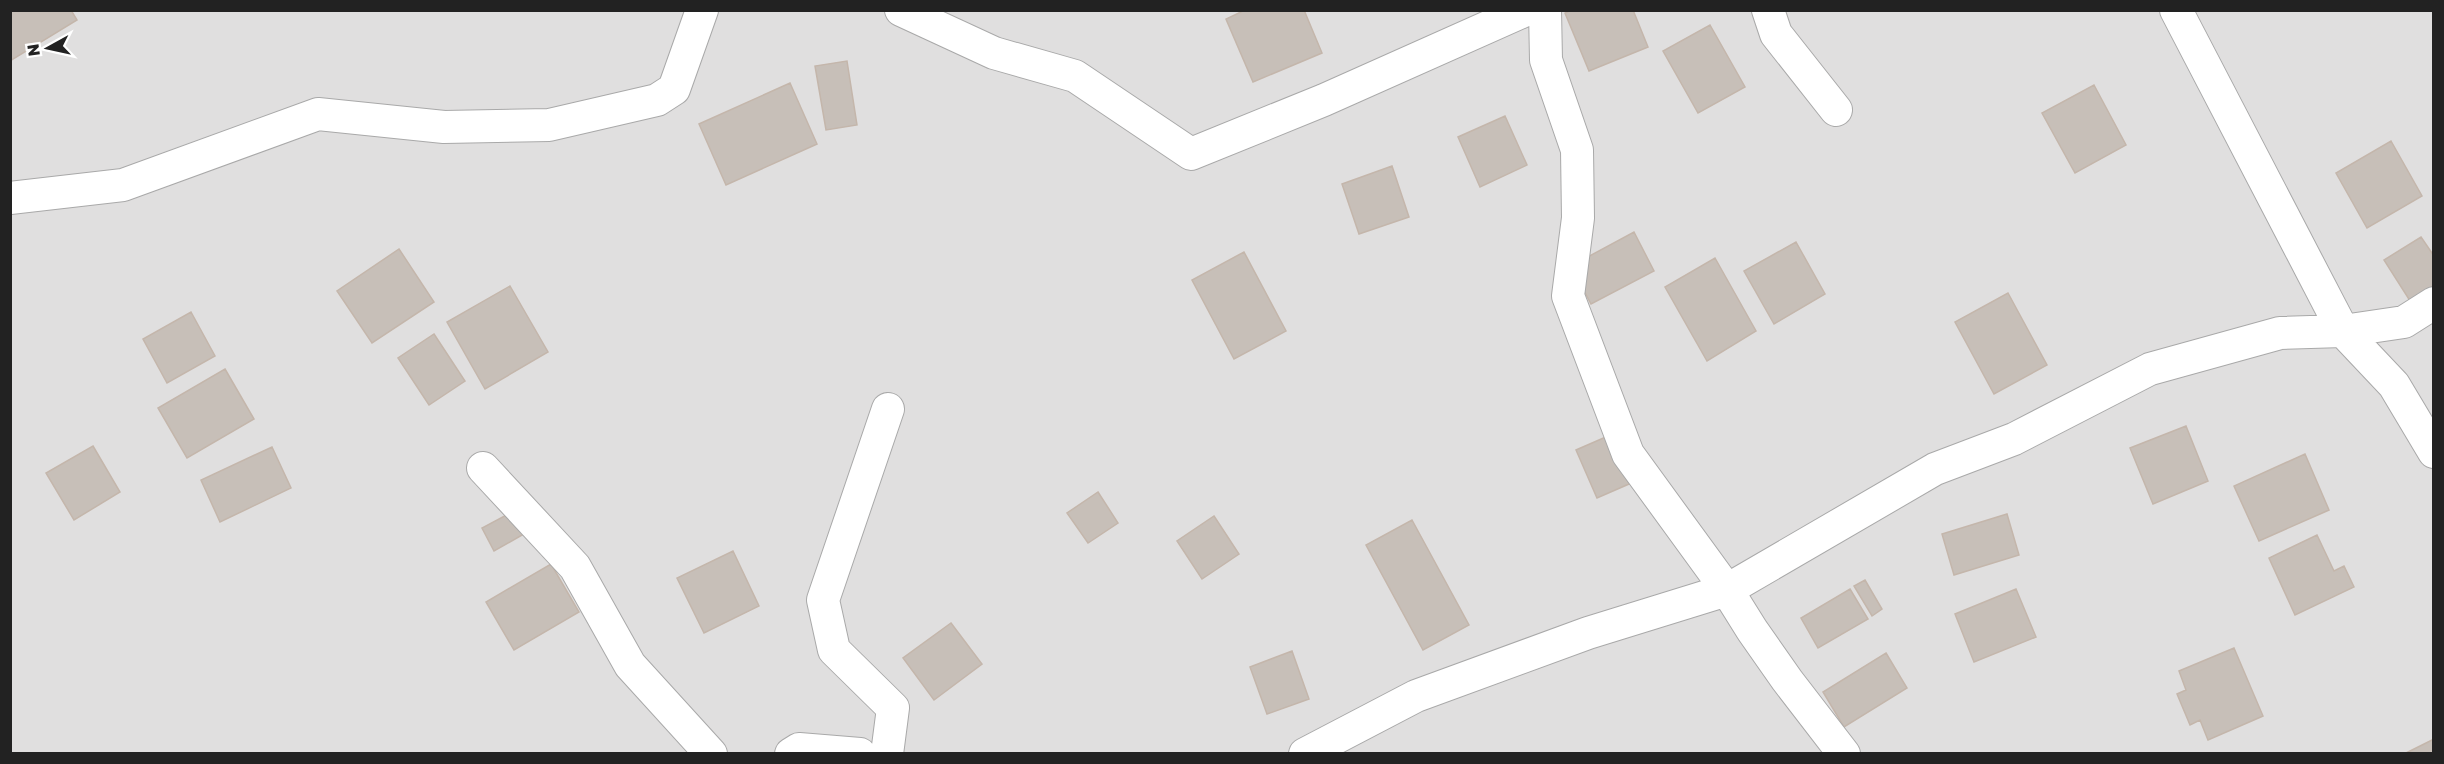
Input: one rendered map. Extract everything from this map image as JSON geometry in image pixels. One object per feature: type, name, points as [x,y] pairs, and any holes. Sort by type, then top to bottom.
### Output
[{"type":"street","points":[[10,198],[123,185],[318,114],[444,128],[549,125],[657,100],[674,89],[702,10]]},
{"type":"street","points":[[901,10],[994,53],[1075,76],[1191,154],[1324,100],[1526,10]]},
{"type":"street","points":[[1545,10],[1546,60],[1577,150],[1578,218],[1568,296],[1628,454],[1726,590],[1769,655],[1844,753]]},
{"type":"street","points":[[1768,10],[1776,34],[1836,110]]},
{"type":"street","points":[[2176,10],[2343,331],[2394,386],[2433,452]]},
{"type":"street","points":[[1305,753],[1416,696],[1588,633],[1726,590],[1935,469],[2014,439],[2150,369],[2280,333],[2343,331],[2404,322],[2433,303]]},
{"type":"street","points":[[887,753],[893,708],[834,650],[823,600],[888,409]]},
{"type":"street","points":[[483,468],[575,567],[630,665],[711,753]]},
{"type":"street","points":[[791,753],[799,749],[860,753]]},
{"type":"shaded area","points":[[11,11],[2433,11],[2433,753],[11,753]]},
{"type":"building","points":[[10,10],[71,10],[77,20],[10,61]]},
{"type":"building","points":[[1245,10],[1304,10],[1322,53],[1253,82],[1226,19]]},
{"type":"building","points":[[1571,10],[1633,10],[1648,47],[1589,71],[1565,13]]},
{"type":"building","points":[[1710,25],[1745,87],[1698,113],[1663,51]]},
{"type":"building","points":[[847,61],[857,125],[826,130],[815,66]]},
{"type":"building","points":[[790,83],[817,144],[726,185],[699,124]]},
{"type":"building","points":[[2094,85],[2126,145],[2075,173],[2042,113]]},
{"type":"building","points":[[1505,116],[1527,165],[1480,187],[1458,137]]},
{"type":"building","points":[[2391,141],[2422,196],[2367,228],[2336,173]]},
{"type":"building","points":[[1392,166],[1409,217],[1359,234],[1342,184]]},
{"type":"building","points":[[1634,232],[1654,271],[1591,304],[1571,266]]},
{"type":"building","points":[[2421,237],[2434,256],[2434,291],[2412,304],[2384,260]]},
{"type":"building","points":[[1796,242],[1825,294],[1774,324],[1744,271]]},
{"type":"building","points":[[399,249],[434,302],[372,343],[337,291]]},
{"type":"building","points":[[1244,252],[1286,331],[1234,359],[1192,280]]},
{"type":"building","points":[[1715,258],[1756,331],[1707,361],[1665,287]]},
{"type":"building","points":[[510,286],[548,352],[485,389],[447,322]]},
{"type":"building","points":[[2008,293],[2047,365],[1994,394],[1955,322]]},
{"type":"building","points":[[191,312],[215,356],[167,383],[143,339]]},
{"type":"building","points":[[434,334],[465,381],[429,405],[398,358]]},
{"type":"building","points":[[225,369],[254,419],[187,458],[158,408]]},
{"type":"building","points":[[2186,426],[2208,481],[2153,504],[2130,448]]},
{"type":"building","points":[[1608,436],[1629,484],[1597,498],[1576,450]]},
{"type":"building","points":[[93,446],[120,492],[74,520],[46,473]]},
{"type":"building","points":[[272,447],[291,488],[220,522],[201,480]]},
{"type":"building","points":[[2305,454],[2329,510],[2259,541],[2234,486]]},
{"type":"building","points":[[1098,492],[1118,523],[1088,543],[1067,513]]},
{"type":"building","points":[[512,512],[524,534],[494,551],[482,528]]},
{"type":"building","points":[[2007,514],[2019,555],[1954,575],[1942,534]]},
{"type":"building","points":[[1214,516],[1239,554],[1202,579],[1177,541]]},
{"type":"building","points":[[1412,520],[1469,625],[1423,650],[1366,545]]},
{"type":"building","points":[[2317,535],[2334,571],[2344,566],[2354,587],[2295,615],[2269,558]]},
{"type":"building","points":[[733,551],[759,606],[704,633],[677,578]]},
{"type":"building","points":[[551,564],[579,612],[514,650],[486,602]]},
{"type":"building","points":[[1865,580],[1882,609],[1872,616],[1854,586]]},
{"type":"building","points":[[1850,589],[1868,619],[1818,648],[1801,618]]},
{"type":"building","points":[[2016,589],[2036,637],[1974,662],[1955,614]]},
{"type":"building","points":[[951,623],[982,664],[934,700],[903,658]]},
{"type":"building","points":[[2234,648],[2263,716],[2208,740],[2200,720],[2190,725],[2177,694],[2186,690],[2179,671]]},
{"type":"building","points":[[1292,651],[1309,699],[1267,714],[1250,667]]},
{"type":"building","points":[[1886,653],[1907,688],[1844,727],[1823,692]]},
{"type":"building","points":[[2434,739],[2434,754],[2404,754]]}]
